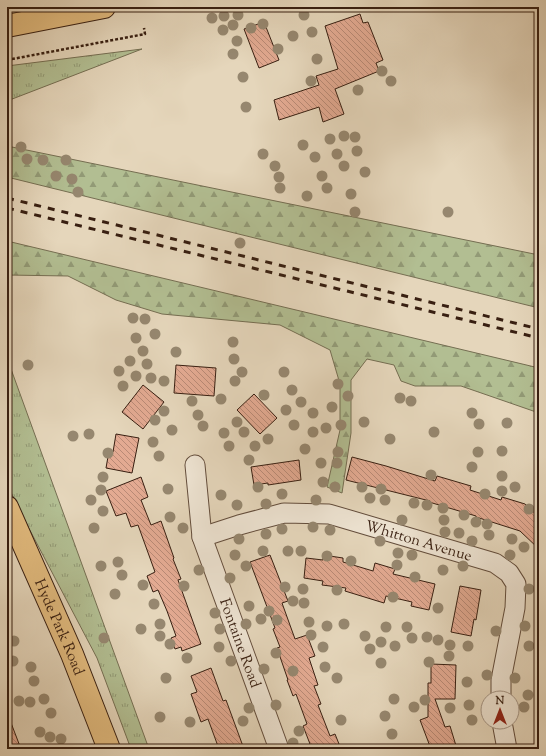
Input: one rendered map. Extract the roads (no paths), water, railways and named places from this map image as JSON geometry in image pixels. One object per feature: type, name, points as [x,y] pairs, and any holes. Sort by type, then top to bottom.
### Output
[{"type":"main road","points":[[7,26],[104,7]]},
{"type":"main road","name":"Hyde Park Road","points":[[7,507],[72,654],[109,749]]},
{"type":"street","name":"Fontaine Road","points":[[195,465],[202,537],[279,749]]},
{"type":"street","name":"Whitton Avenue","points":[[202,537],[284,513],[329,514],[495,563],[509,573],[516,584],[515,608],[501,680],[501,690]]},
{"type":"street","points":[[503,730],[507,749]]},
{"type":"railway","points":[[7,198],[539,329]]},
{"type":"railway","points":[[7,208],[539,338]]}]
